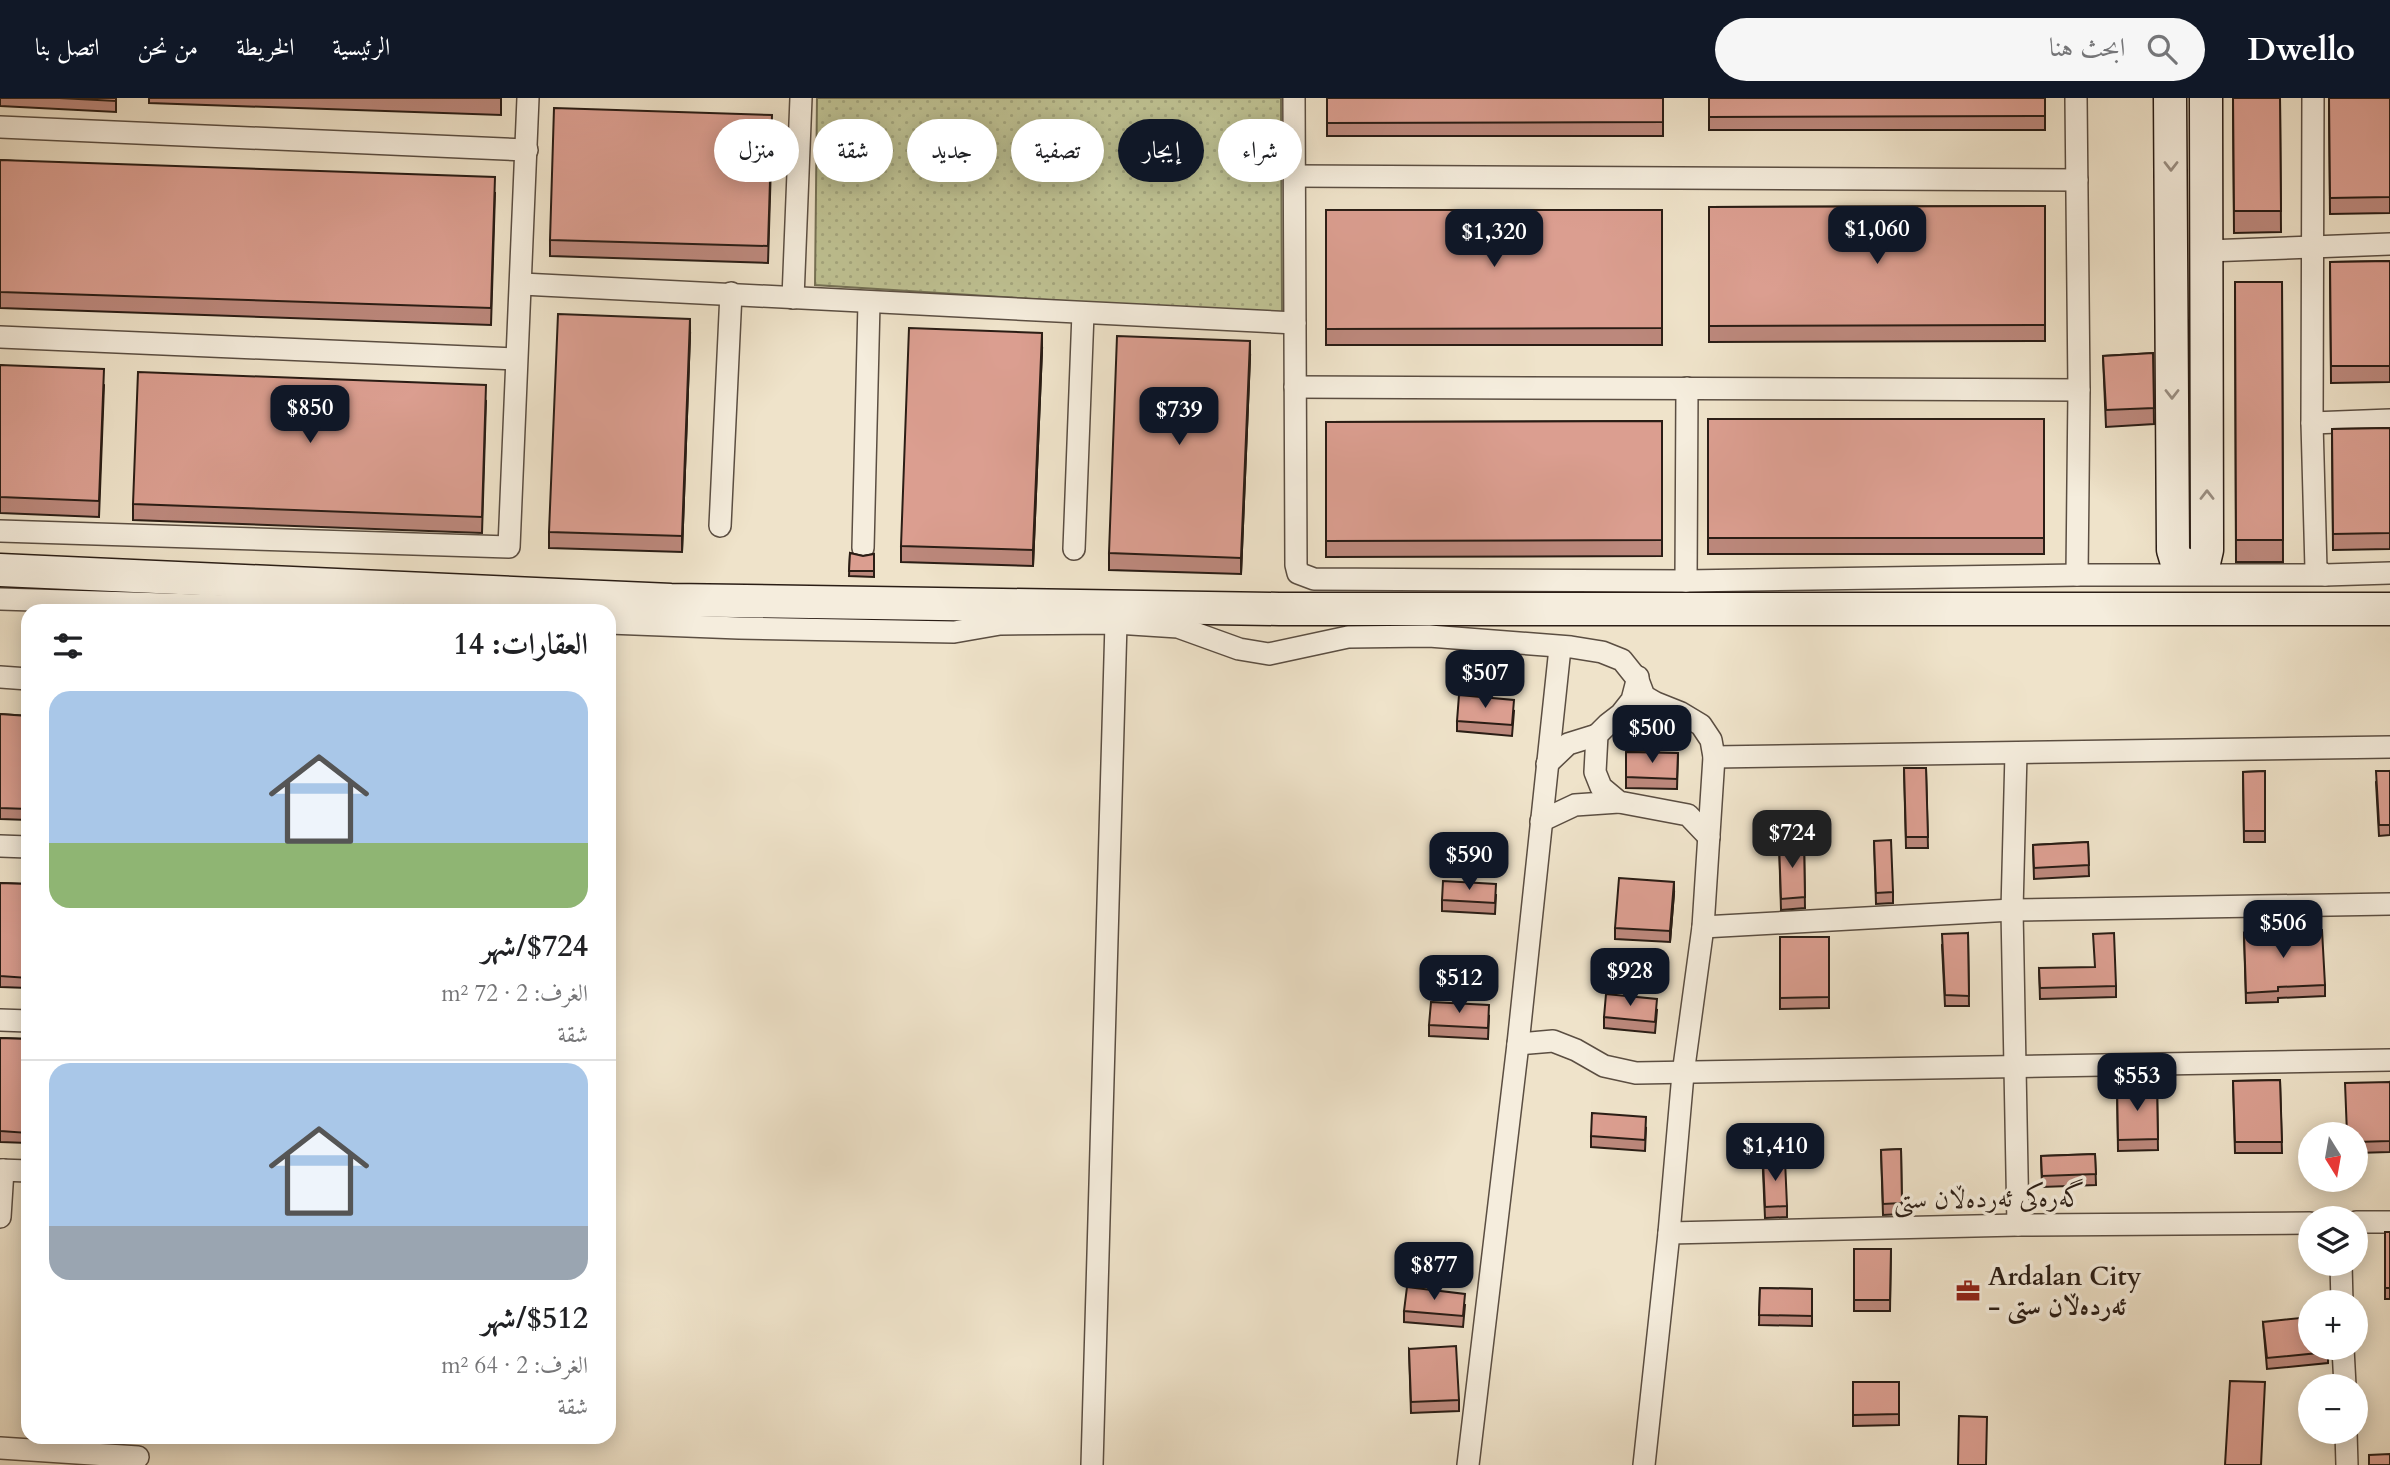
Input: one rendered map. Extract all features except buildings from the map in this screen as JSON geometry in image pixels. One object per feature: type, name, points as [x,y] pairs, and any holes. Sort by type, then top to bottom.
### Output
[{"type":"street","points":[[0,531],[509,547],[528,98]]},
{"type":"street","points":[[793,298],[801,98]]},
{"type":"street","points":[[1294,98],[1294,119]]},
{"type":"street","points":[[2076,98],[2079,390],[2077,575]]},
{"type":"street","points":[[2170,98],[2173,550],[2176,560],[2192,567],[2204,563],[2207,550],[2206,98]]},
{"type":"street","points":[[2313,98],[2312,423],[2316,569],[2325,575]]},
{"type":"street","points":[[0,127],[527,150]]},
{"type":"street","points":[[1302,176],[2077,180]]},
{"type":"street","points":[[1295,182],[1296,565],[1297,573],[1304,577],[1328,580],[1686,581],[2390,573]]},
{"type":"street","points":[[2207,251],[2390,244]]},
{"type":"street","points":[[522,284],[1295,323]]},
{"type":"street","points":[[720,526],[731,293]]},
{"type":"street","points":[[863,548],[869,303]]},
{"type":"street","points":[[1074,549],[1083,313]]},
{"type":"street","points":[[0,337],[516,359]]},
{"type":"street","points":[[1295,387],[2079,390]]},
{"type":"street","points":[[1686,581],[1687,388]]},
{"type":"street","points":[[2312,423],[2390,420]]},
{"type":"street","points":[[0,570],[671,600],[1279,609],[2390,609]]},
{"type":"street","points":[[0,599],[165,604]]},
{"type":"street","points":[[1092,1465],[1116,622]]},
{"type":"street","points":[[616,624],[954,632],[1000,624],[1116,622],[1178,627],[1239,649],[1269,654],[1348,637],[1429,636],[1572,647],[1602,652],[1622,660],[1638,679],[1644,696],[1701,725],[1711,740],[1714,757],[1703,927],[1683,1074],[1644,1465]]},
{"type":"street","points":[[1468,1465],[1518,1044],[1560,648]]},
{"type":"street","points":[[0,677],[21,678]]},
{"type":"street","points":[[1547,764],[1568,744],[1597,736],[1608,723],[1621,714],[1632,700],[1638,679]]},
{"type":"street","points":[[1597,736],[1595,772],[1601,787],[1619,802]]},
{"type":"street","points":[[1714,757],[2390,747]]},
{"type":"street","points":[[2016,753],[2012,911],[2018,1225]]},
{"type":"street","points":[[1541,821],[1575,805],[1619,802],[1688,815],[1709,837]]},
{"type":"street","points":[[0,846],[21,847]]},
{"type":"street","points":[[1703,927],[2012,911],[2390,904]]},
{"type":"street","points":[[0,1020],[21,1021]]},
{"type":"street","points":[[1518,1044],[1553,1041],[1604,1066],[1636,1073],[1683,1074],[2390,1060]]},
{"type":"street","points":[[0,1217],[1,1170],[21,1171]]},
{"type":"street","points":[[2368,1222],[2390,1222]]},
{"type":"street","name":"گەرەکی ئەردەڵان ستی","points":[[1669,1233],[2018,1225],[2298,1223]]},
{"type":"street","points":[[2346,1444],[2347,1465]]},
{"type":"street","points":[[0,1448],[138,1453]]},
{"type":"green space","points":[[817,98],[1281,98],[1281,119],[1218,119],[1218,182],[1281,182],[1282,315],[815,285],[816,182],[893,182],[893,119],[817,119]]},
{"type":"place","name":"Ardalan City - ئەردەڵان ستی","points":[[1968,1291]]}]
